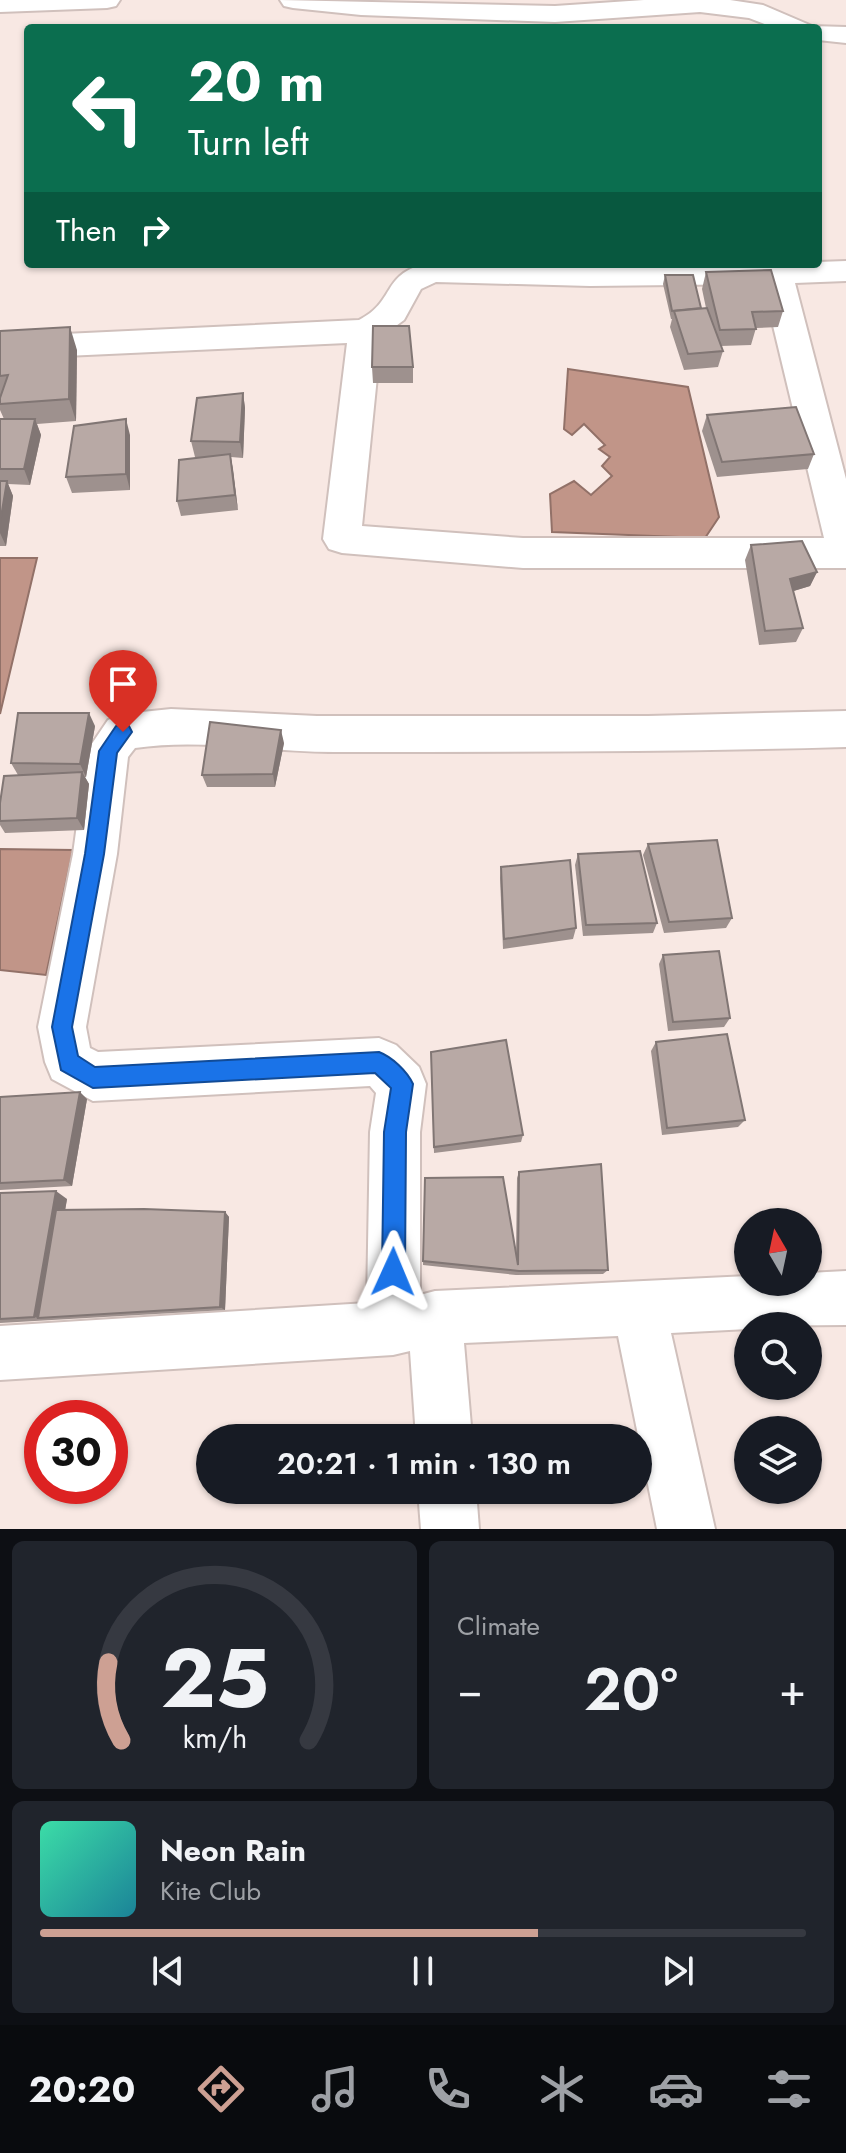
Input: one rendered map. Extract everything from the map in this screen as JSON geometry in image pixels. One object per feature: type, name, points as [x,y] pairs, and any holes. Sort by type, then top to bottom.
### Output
[{"type":"street","points":[[0,4],[107,0]]},
{"type":"street","points":[[293,0],[360,18],[554,7],[700,4],[754,11],[789,24]]},
{"type":"street","points":[[822,32],[846,35]]},
{"type":"street","points":[[365,331],[342,539],[523,553],[846,552],[792,271]]},
{"type":"street","points":[[0,348],[365,331],[383,322],[395,309],[404,274],[436,272],[559,276],[846,271]]},
{"type":"street","points":[[440,1424],[414,1323],[395,1132],[402,1084],[379,1062],[93,1077],[69,1062],[62,1027],[95,854],[108,751],[123,732],[158,725],[300,734],[735,734],[846,729]]},
{"type":"street","points":[[0,1353],[639,1308],[846,1298]]},
{"type":"street","points":[[639,1308],[686,1529]]},
{"type":"street","points":[[448,1504],[450,1529]]},
{"type":"shaded area","points":[[568,369],[688,387],[719,517],[705,538],[552,532],[550,494],[574,481],[591,495],[612,476],[602,466],[610,457],[599,449],[605,445],[584,424],[572,435],[564,429]]},
{"type":"shaded area","points":[[0,558],[37,558],[0,714]]},
{"type":"shaded area","points":[[0,849],[73,850],[46,975],[0,970]]},
{"type":"building","points":[[771,270],[783,311],[752,312],[756,329],[720,330],[706,272]]},
{"type":"building","points":[[665,275],[693,275],[701,308],[672,311]]},
{"type":"building","points":[[707,308],[723,351],[688,354],[674,311]]},
{"type":"building","points":[[373,326],[409,326],[413,367],[372,367]]},
{"type":"building","points":[[70,327],[69,399],[0,404],[8,375],[0,376],[0,331]]},
{"type":"building","points":[[243,393],[240,442],[191,441],[197,398]]},
{"type":"building","points":[[796,407],[814,454],[722,462],[707,415]]},
{"type":"building","points":[[0,419],[35,419],[24,469],[0,469]]},
{"type":"building","points":[[126,419],[126,474],[66,477],[74,426]]},
{"type":"building","points":[[230,454],[235,495],[177,501],[179,460]]},
{"type":"building","points":[[0,481],[7,481],[0,523]]},
{"type":"building","points":[[802,541],[817,572],[790,579],[803,628],[765,631],[751,545]]},
{"type":"building","points":[[18,713],[89,713],[80,764],[11,763]]},
{"type":"building","points":[[210,722],[281,730],[273,774],[202,775]]},
{"type":"building","points":[[82,772],[77,818],[0,821],[4,776]]},
{"type":"building","points":[[717,840],[732,918],[669,922],[648,844]]},
{"type":"building","points":[[640,851],[657,923],[586,925],[578,854]]},
{"type":"building","points":[[570,860],[576,928],[504,939],[501,867]]},
{"type":"building","points":[[719,951],[730,1018],[673,1022],[663,955]]},
{"type":"building","points":[[727,1034],[745,1120],[667,1128],[656,1042]]},
{"type":"building","points":[[506,1040],[523,1135],[434,1147],[431,1052]]},
{"type":"building","points":[[80,1092],[64,1180],[0,1183],[0,1097]]},
{"type":"building","points":[[601,1164],[608,1270],[519,1271],[423,1261],[425,1178],[503,1177],[518,1265],[519,1172]]},
{"type":"building","points":[[56,1191],[34,1317],[0,1319],[0,1193]]},
{"type":"building","points":[[56,1210],[225,1212],[220,1307],[38,1318]]},
{"type":"route","points":[[123,732],[108,751],[95,854],[62,1027],[69,1062],[93,1077],[379,1062],[402,1084],[395,1132],[393,1272]]}]
